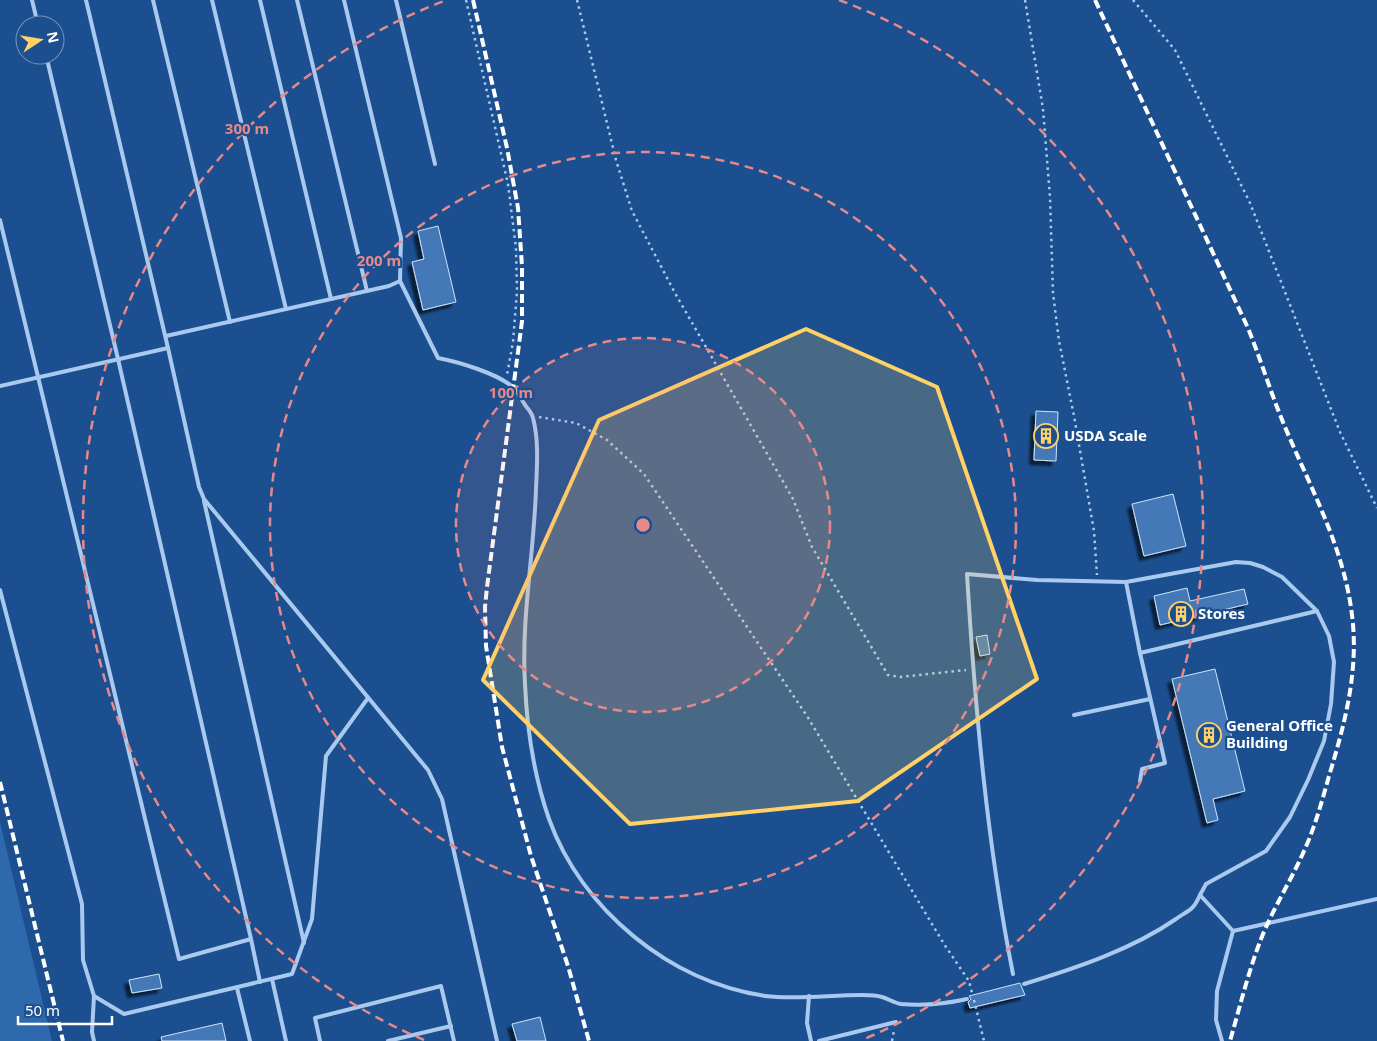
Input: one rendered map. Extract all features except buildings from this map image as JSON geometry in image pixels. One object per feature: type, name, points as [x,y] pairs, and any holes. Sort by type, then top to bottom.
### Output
[{"type":"lane","points":[[32,0],[36,15]]},
{"type":"lane","points":[[86,0],[166,336],[199,487],[204,499],[304,943]]},
{"type":"lane","points":[[153,0],[230,322]]},
{"type":"lane","points":[[212,0],[286,309]]},
{"type":"lane","points":[[260,0],[331,299]]},
{"type":"lane","points":[[297,0],[367,291]]},
{"type":"lane","points":[[344,0],[401,238],[400,281],[438,358],[458,362],[498,378],[514,388],[533,416],[537,466],[536,503],[524,649],[530,742],[535,769],[550,822],[558,840],[583,882],[629,933],[669,963],[720,986],[767,996],[880,996],[898,1004],[939,1005],[967,999]]},
{"type":"lane","points":[[396,0],[435,164]]},
{"type":"lane","points":[[48,65],[118,359],[260,982]]},
{"type":"lane","points":[[0,220],[179,958],[251,939]]},
{"type":"lane","points":[[166,336],[389,286],[400,281]]},
{"type":"lane","points":[[0,386],[168,348]]},
{"type":"lane","points":[[204,499],[428,770],[442,800],[497,1041]]},
{"type":"lane","points":[[1013,974],[1000,907],[988,811],[973,670],[966,574],[1037,580],[1126,582],[1236,562],[1250,563],[1263,567],[1282,577],[1317,611],[1329,636],[1334,662],[1331,704],[1324,741],[1290,817],[1266,850],[1206,884],[1193,907],[1162,929],[1120,950],[1024,984]]},
{"type":"lane","points":[[1126,582],[1165,763],[1142,769],[1140,781]]},
{"type":"lane","points":[[0,590],[82,904],[83,960],[94,996],[92,1032],[94,1041]]},
{"type":"lane","points":[[1140,653],[1317,611]]},
{"type":"lane","points":[[94,996],[124,1014],[292,974],[312,919],[326,756],[368,698]]},
{"type":"lane","points":[[1074,715],[1150,699]]},
{"type":"lane","points":[[1200,895],[1233,931]]},
{"type":"lane","points":[[1233,931],[1377,899]]},
{"type":"lane","points":[[1222,1041],[1216,1020],[1218,992],[1233,931]]},
{"type":"lane","points":[[272,979],[286,1041]]},
{"type":"lane","points":[[320,1041],[315,1018],[442,986],[454,1041]]},
{"type":"lane","points":[[238,988],[250,1041]]},
{"type":"lane","points":[[809,996],[807,1023],[811,1041]]},
{"type":"lane","points":[[819,1041],[896,1022]]},
{"type":"lane","points":[[388,1041],[451,1026]]},
{"type":"path","points":[[466,0],[508,184],[516,248],[517,290],[513,342],[506,383]]},
{"type":"path","points":[[577,0],[616,160],[632,211],[675,293],[792,499],[812,547],[888,675],[900,677],[973,670]]},
{"type":"path","points":[[1026,0],[1043,109],[1050,197],[1053,293],[1059,341],[1094,531],[1098,582]]},
{"type":"path","points":[[1133,0],[1175,50],[1250,203],[1340,432],[1377,508]]},
{"type":"path","points":[[533,416],[576,424],[607,440],[644,474],[807,716],[944,944],[969,981],[984,1041]]},
{"type":"highlighted area","points":[[806,329],[937,387],[1037,679],[858,801],[630,824],[483,680],[599,420]]},
{"type":"shaded area","points":[[0,822],[52,1041],[0,1041]]},
{"type":"railway","points":[[473,0],[507,148],[518,208],[522,266],[522,321],[487,587],[485,607],[486,646],[502,747],[531,856],[568,966],[589,1041]]},
{"type":"railway","points":[[1095,0],[1248,328],[1280,415],[1334,542],[1348,590],[1352,615],[1354,636],[1352,677],[1345,717],[1335,756],[1308,842],[1268,922],[1258,947],[1230,1041]]},
{"type":"railway","points":[[0,782],[63,1041]]},
{"type":"place","name":"USDA Scale","points":[[1046,436]]},
{"type":"place","name":"Stores","points":[[1181,614]]},
{"type":"place","name":"General Office Building","points":[[1209,735]]}]
